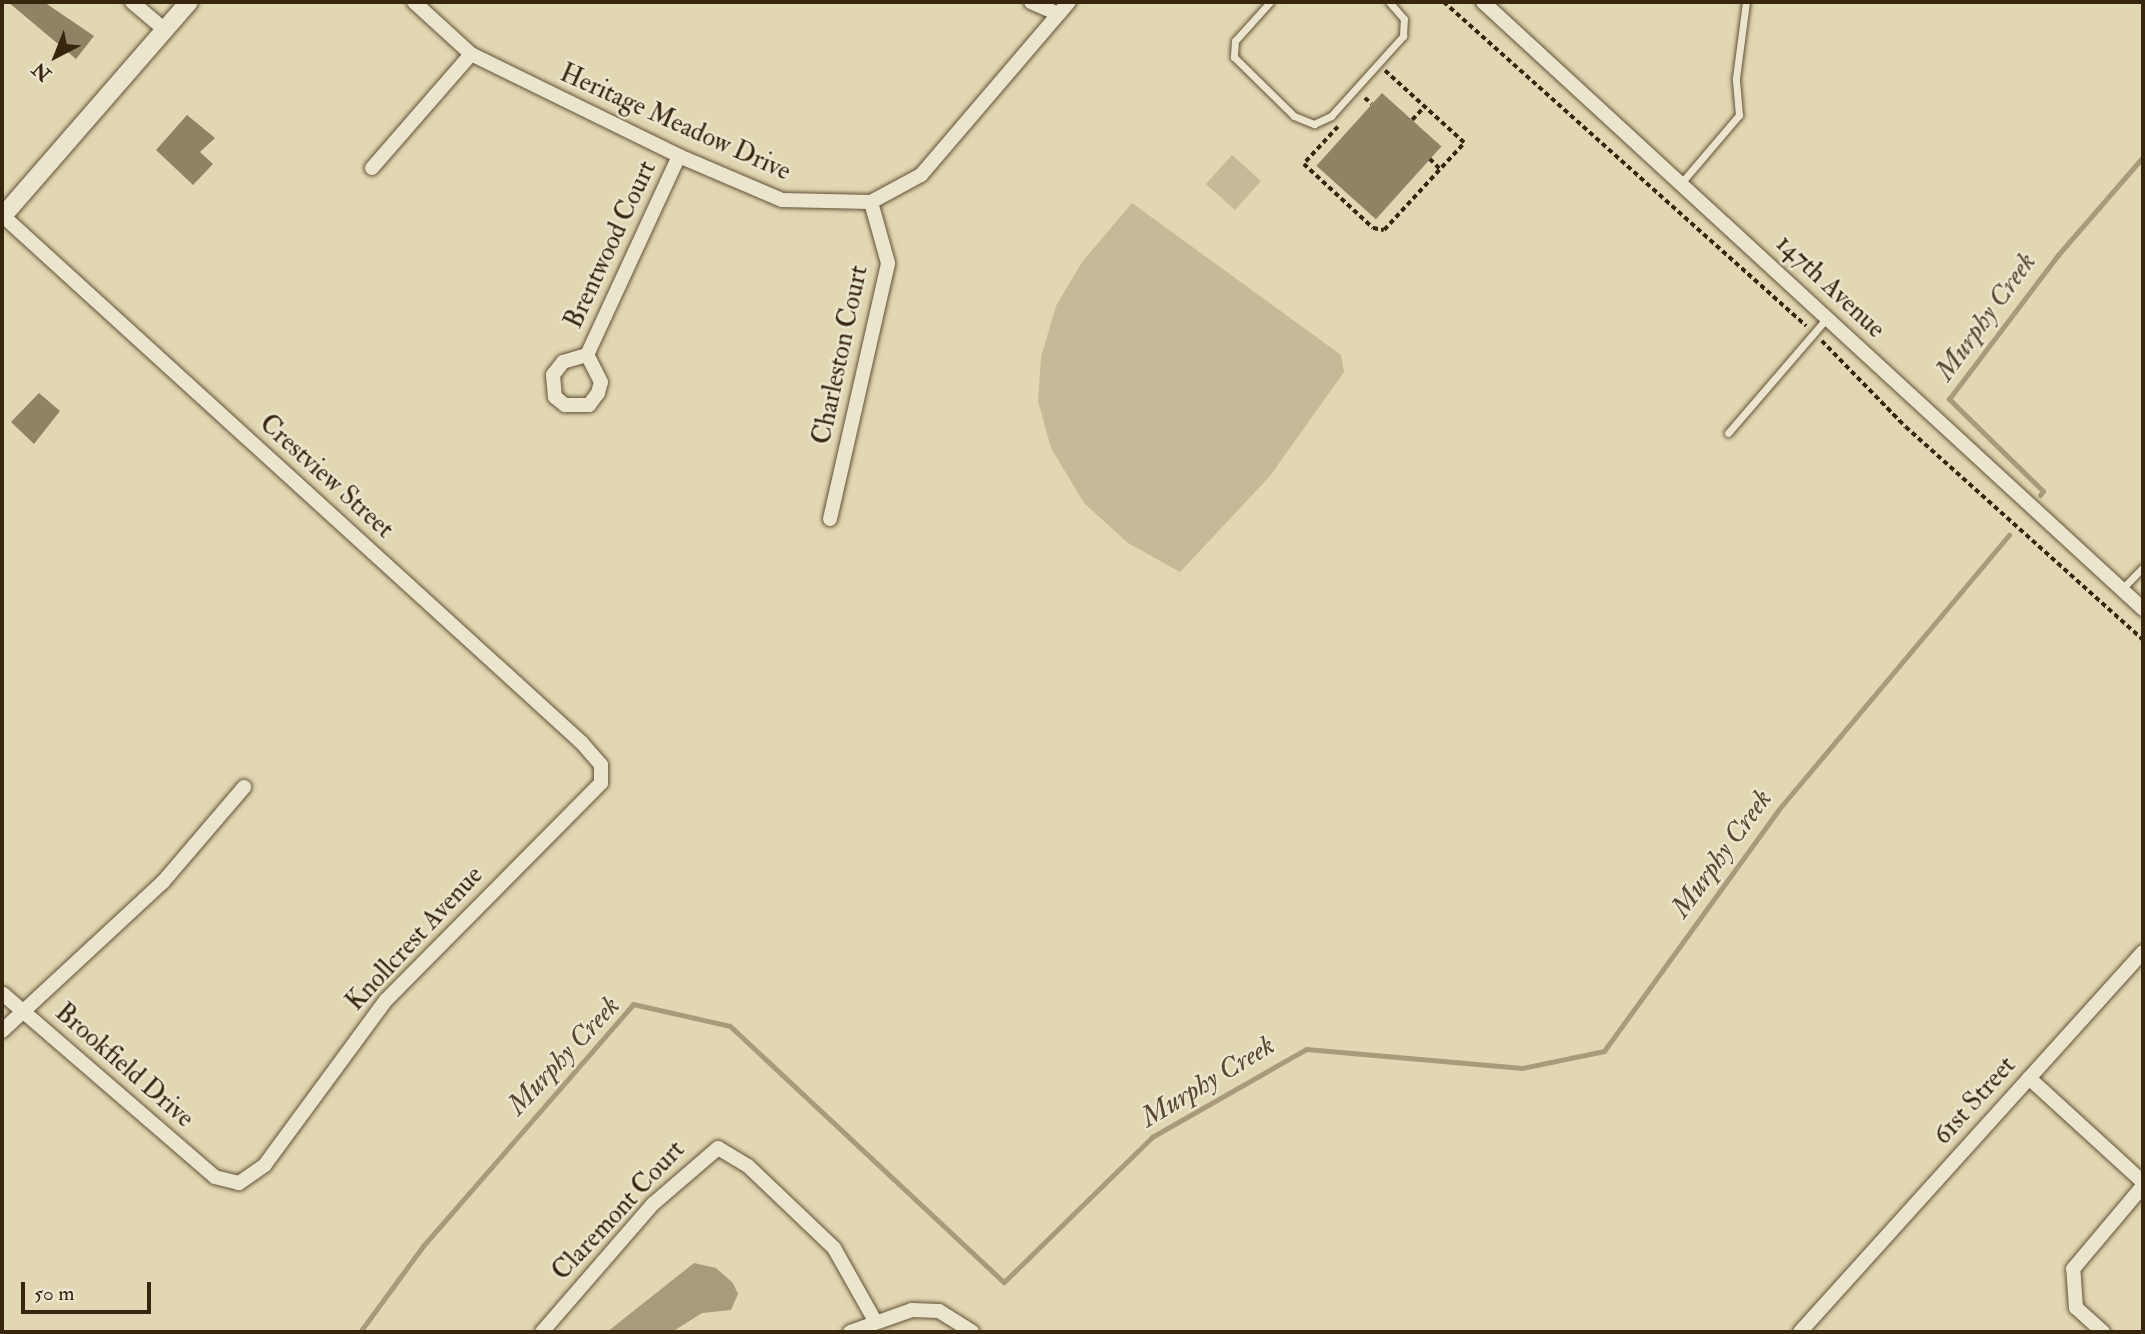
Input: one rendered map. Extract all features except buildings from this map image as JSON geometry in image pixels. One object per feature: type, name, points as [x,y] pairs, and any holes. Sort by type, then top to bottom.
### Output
[{"type":"street","points":[[132,2],[165,30]]},
{"type":"street","points":[[2,216],[189,2]]},
{"type":"street","name":"Heritage Meadow Drive","points":[[414,2],[471,54],[678,156],[782,200],[871,202],[921,175],[1069,2]]},
{"type":"street","points":[[1031,2],[1058,14]]},
{"type":"street","name":"147th Avenue","points":[[1483,2],[1682,182],[2143,609]]},
{"type":"street","points":[[372,168],[471,54]]},
{"type":"street","name":"Brentwood Court","points":[[587,355],[678,156]]},
{"type":"street","name":"Charleston Court","points":[[830,519],[888,263],[871,202]]},
{"type":"street","name":"Crestview Street","points":[[2,216],[582,743],[600,765],[601,783]]},
{"type":"street","name":"Knollcrest Avenue","points":[[215,1177],[239,1183],[265,1166],[386,1000],[601,783]]},
{"type":"street","points":[[2,1031],[20,1009],[163,882],[244,787]]},
{"type":"street","name":"61st Street","points":[[1800,1332],[2143,952]]},
{"type":"street","name":"Brookfield Drive","points":[[2,993],[215,1177]]},
{"type":"street","points":[[2029,1077],[2143,1184],[2073,1269],[2076,1308],[2103,1332]]},
{"type":"street","name":"Claremont Court","points":[[542,1332],[653,1204],[718,1148],[748,1166],[834,1248],[874,1319]]},
{"type":"street","points":[[850,1332],[874,1319],[939,1311],[972,1332]]},
{"type":"lane","points":[[1270,2],[1235,41],[1234,57],[1303,122],[1331,116],[1378,65],[1405,27],[1389,2]]},
{"type":"lane","points":[[1682,182],[1739,115],[1736,78],[1746,2]]},
{"type":"lane","points":[[1728,433],[1828,317]]},
{"type":"lane","points":[[2122,589],[2143,567]]},
{"type":"path","points":[[1444,2],[1815,334],[1906,427],[2143,640]]},
{"type":"path","points":[[1348,117],[1304,164],[1377,230],[1387,228],[1464,143],[1378,65]]},
{"type":"path","points":[[1380,81],[1387,73]]},
{"type":"path","points":[[1356,107],[1373,89]]},
{"type":"path","points":[[1365,98],[1372,104]]},
{"type":"path","points":[[1412,120],[1424,107]]},
{"type":"path","points":[[1430,159],[1440,169]]},
{"type":"shaded area","points":[[1232,155],[1261,181],[1235,210],[1206,184]]},
{"type":"shaded area","points":[[1132,203],[1341,355],[1344,372],[1270,476],[1180,572],[1128,543],[1084,503],[1051,448],[1038,401],[1041,357],[1056,306],[1082,262]]},
{"type":"shaded area","points":[[694,1263],[716,1268],[733,1283],[738,1294],[731,1310],[702,1313],[672,1332],[607,1332]]},
{"type":"waterway","name":"Murphy Creek","points":[[2040,495],[2043,491],[1949,399],[2058,255],[2143,157]]},
{"type":"waterway","name":"Murphy Creek","points":[[360,1332],[423,1246],[633,1004],[730,1026],[1004,1282],[1152,1137],[1306,1049],[1522,1068],[1604,1051],[1779,809],[2009,535]]}]
